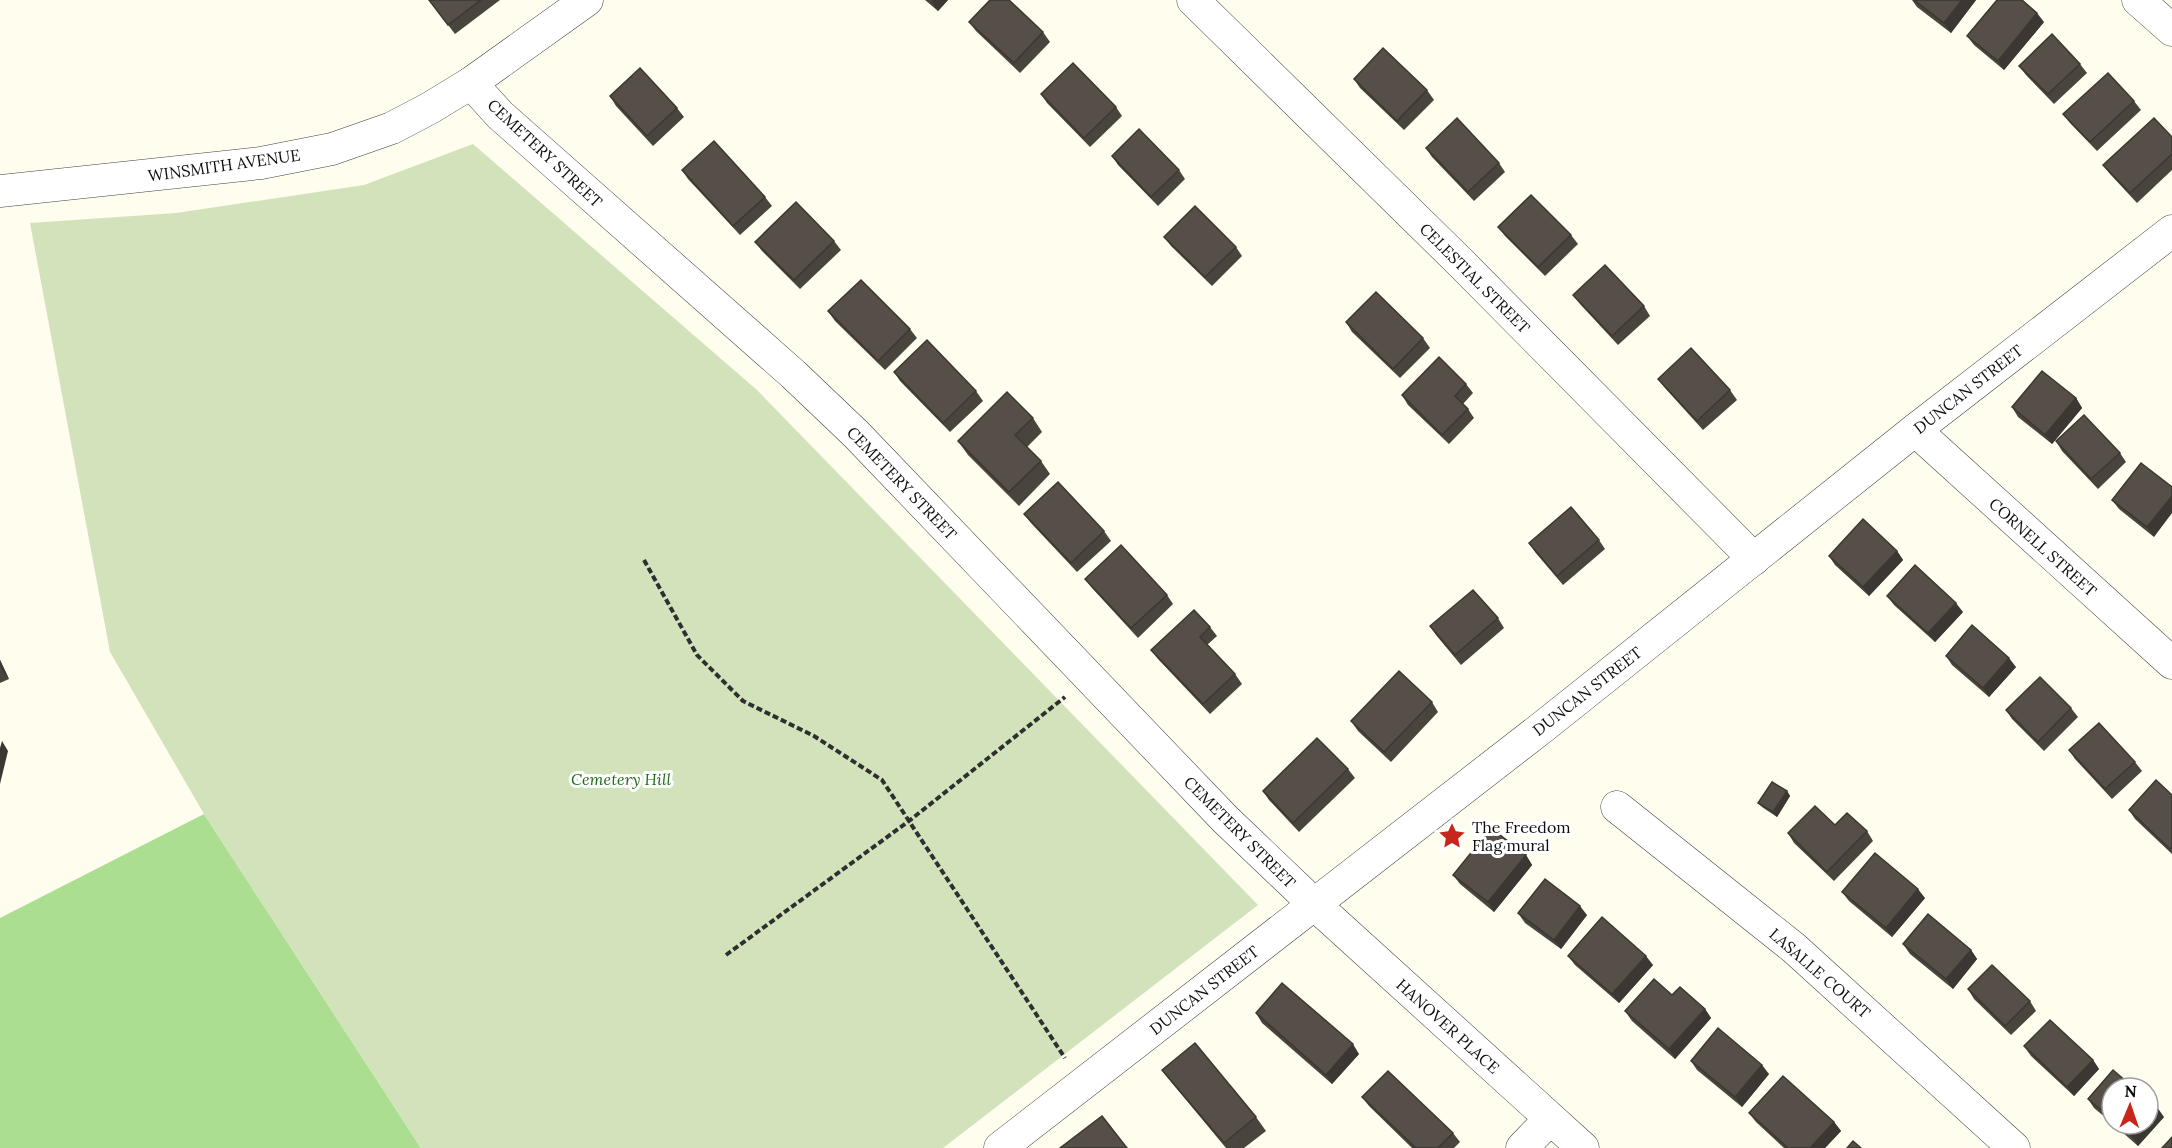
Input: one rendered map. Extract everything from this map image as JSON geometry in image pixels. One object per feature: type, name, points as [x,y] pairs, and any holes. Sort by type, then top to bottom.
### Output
[{"type":"street","name":"WINSMITH AVENUE","points":[[0,191],[261,163],[332,148],[392,128],[471,83],[587,0]]},
{"type":"street","name":"CELESTIAL STREET","points":[[1193,0],[1461,263],[1754,559]]},
{"type":"street","points":[[2138,0],[2172,30]]},
{"type":"street","name":"CEMETERY STREET","points":[[471,83],[500,115],[793,374],[856,434],[1225,819],[1313,903]]},
{"type":"street","name":"DUNCAN STREET","points":[[1000,1148],[1544,726],[1915,430],[2172,231]]},
{"type":"street","name":"CORNELL STREET","points":[[1915,430],[2172,663]]},
{"type":"street","name":"LASALLE COURT","points":[[1617,807],[1794,948],[2014,1148]]},
{"type":"street","name":"HANOVER PLACE","points":[[1313,903],[1583,1148]]},
{"type":"street","points":[[1522,1148],[1550,1119]]},
{"type":"path","points":[[644,560],[697,654],[742,701],[814,736],[882,780],[1067,1062]]},
{"type":"path","points":[[726,955],[909,821],[1065,697]]},
{"type":"green space","name":"Cemetery Hill","points":[[473,144],[757,390],[1258,905],[943,1148],[421,1148],[204,814],[110,652],[30,223],[176,213],[364,185]]},
{"type":"green space","points":[[204,814],[421,1148],[0,1148],[0,918]]},
{"type":"building","points":[[429,0],[481,0],[448,25]]},
{"type":"building","points":[[990,0],[1009,0],[1043,32],[1014,63],[969,22]]},
{"type":"building","points":[[1914,0],[1962,0],[1944,23]]},
{"type":"building","points":[[1997,0],[2022,0],[2037,13],[1998,61],[1967,36]]},
{"type":"building","points":[[2052,34],[2080,64],[2048,94],[2019,66]]},
{"type":"building","points":[[1383,48],[1427,90],[1397,121],[1354,79]]},
{"type":"building","points":[[1073,63],[1116,107],[1084,138],[1041,94]]},
{"type":"building","points":[[640,68],[677,108],[647,136],[610,96]]},
{"type":"building","points":[[2108,73],[2134,101],[2090,142],[2063,114]]},
{"type":"building","points":[[1457,118],[1499,163],[1468,192],[1426,148]]},
{"type":"building","points":[[2154,118],[2172,137],[2172,154],[2130,193],[2103,165]]},
{"type":"building","points":[[1139,129],[1179,170],[1151,197],[1112,156]]},
{"type":"building","points":[[714,141],[765,197],[733,226],[682,170]]},
{"type":"building","points":[[1531,195],[1571,235],[1538,267],[1498,227]]},
{"type":"building","points":[[796,202],[834,241],[794,280],[755,242]]},
{"type":"building","points":[[1195,206],[1236,247],[1205,277],[1164,237]]},
{"type":"building","points":[[1605,265],[1644,306],[1612,336],[1573,295]]},
{"type":"building","points":[[861,280],[910,329],[878,361],[828,311]]},
{"type":"building","points":[[1376,292],[1423,338],[1393,369],[1346,322]]},
{"type":"building","points":[[927,340],[976,391],[943,423],[894,372]]},
{"type":"building","points":[[1691,348],[1730,390],[1697,421],[1658,379]]},
{"type":"building","points":[[1439,357],[1466,384],[1455,396],[1468,409],[1442,435],[1402,395]]},
{"type":"building","points":[[2042,371],[2076,398],[2045,435],[2012,407]]},
{"type":"building","points":[[1007,392],[1033,418],[1015,435],[1041,461],[1009,492],[958,441]]},
{"type":"building","points":[[2084,415],[2120,453],[2091,479],[2056,441]]},
{"type":"building","points":[[2141,463],[2172,487],[2172,496],[2147,527],[2112,500]]},
{"type":"building","points":[[1058,482],[1104,531],[1071,563],[1024,514]]},
{"type":"building","points":[[1571,507],[1599,540],[1557,576],[1529,543]]},
{"type":"building","points":[[1863,519],[1897,551],[1863,587],[1829,556]]},
{"type":"building","points":[[1121,545],[1167,595],[1131,628],[1085,579]]},
{"type":"building","points":[[1915,565],[1956,603],[1928,633],[1887,596]]},
{"type":"building","points":[[1473,590],[1498,618],[1455,655],[1430,626]]},
{"type":"building","points":[[1194,610],[1210,627],[1200,637],[1235,674],[1203,704],[1151,650]]},
{"type":"building","points":[[1972,625],[2009,658],[1983,688],[1946,656]]},
{"type":"building","points":[[1399,671],[1432,702],[1384,752],[1351,721]]},
{"type":"building","points":[[2040,677],[2071,708],[2038,742],[2006,710]]},
{"type":"building","points":[[2099,723],[2135,762],[2105,789],[2069,750]]},
{"type":"building","points":[[1317,738],[1348,769],[1293,823],[1263,791]]},
{"type":"building","points":[[2156,780],[2172,795],[2172,847],[2170,849],[2129,810]]},
{"type":"building","points":[[1772,782],[1787,791],[1773,812],[1758,803]]},
{"type":"building","points":[[1815,806],[1835,825],[1847,813],[1867,831],[1827,872],[1788,833]]},
{"type":"building","points":[[1491,828],[1526,855],[1488,902],[1453,875]]},
{"type":"building","points":[[1875,853],[1918,889],[1886,928],[1842,892]]},
{"type":"building","points":[[1545,879],[1580,906],[1554,940],[1518,913]]},
{"type":"building","points":[[1928,914],[1971,950],[1946,979],[1903,944]]},
{"type":"building","points":[[1602,917],[1646,956],[1612,994],[1568,956]]},
{"type":"building","points":[[1992,965],[2030,1001],[2005,1026],[1968,989]]},
{"type":"building","points":[[1654,979],[1672,995],[1680,987],[1705,1009],[1669,1049],[1625,1011]]},
{"type":"building","points":[[1282,983],[1353,1044],[1326,1075],[1256,1013]]},
{"type":"building","points":[[2050,1020],[2093,1060],[2067,1087],[2024,1046]]},
{"type":"building","points":[[1718,1028],[1762,1065],[1735,1097],[1691,1061]]},
{"type":"building","points":[[1195,1043],[1256,1117],[1224,1143],[1162,1070]]},
{"type":"building","points":[[2113,1070],[2120,1076],[2108,1076]]},
{"type":"building","points":[[1388,1071],[1453,1133],[1438,1148],[1416,1148],[1362,1097]]},
{"type":"building","points":[[1783,1076],[1834,1122],[1810,1148],[1788,1148],[1749,1113]]},
{"type":"building","points":[[2100,1085],[2100,1109],[2088,1099]]},
{"type":"building","points":[[1102,1116],[1127,1148],[1060,1148]]},
{"type":"building","points":[[2172,1137],[2172,1148],[2162,1148]]},
{"type":"building","points":[[1853,1141],[1861,1148],[1847,1148]]},
{"type":"place","name":"The Freedom Flag mural","points":[[1452,836]]}]
